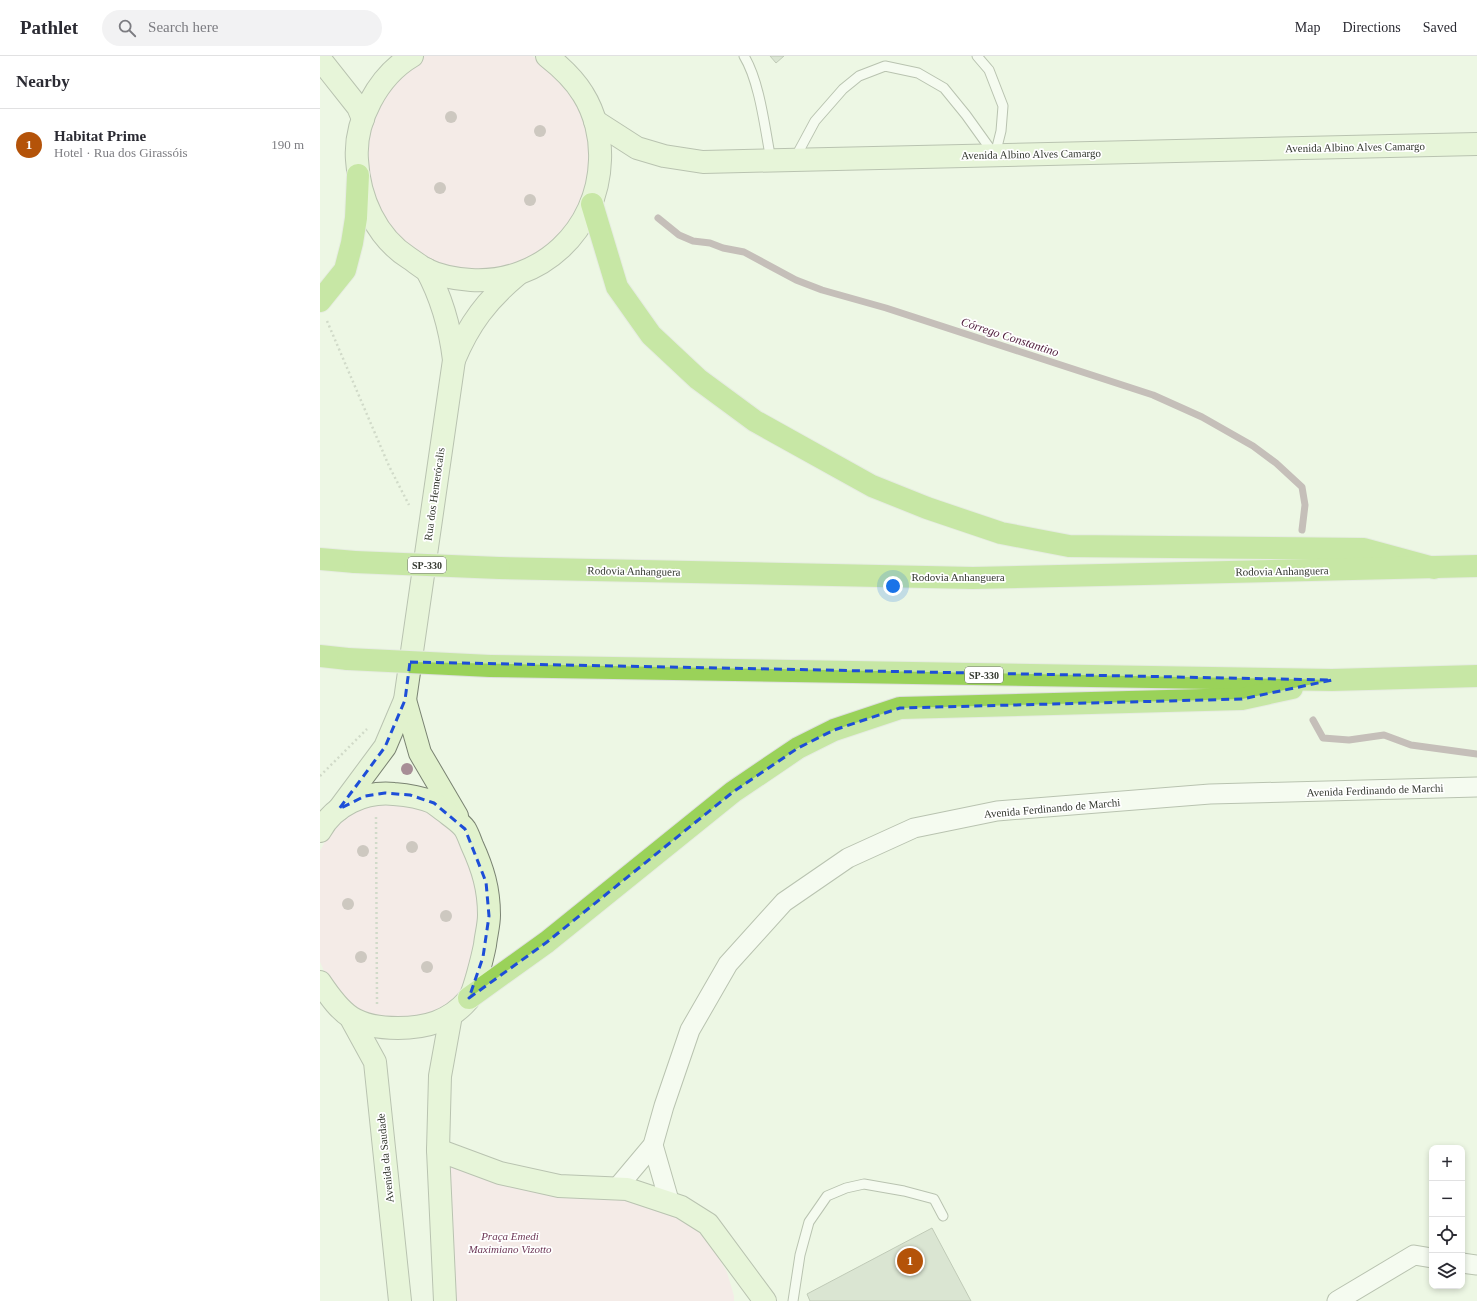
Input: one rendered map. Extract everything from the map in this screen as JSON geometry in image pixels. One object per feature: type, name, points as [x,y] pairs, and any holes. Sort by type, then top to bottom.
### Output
[{"type":"highway","points":[[320,301],[345,270],[352,243],[356,218],[358,175]]},
{"type":"highway","points":[[592,204],[617,287],[651,335],[698,379],[755,421],[872,486],[927,508],[1001,533],[1069,546],[1364,549],[1434,568]]},
{"type":"highway","name":"Rodovia Anhanguera","points":[[320,559],[499,568],[973,578],[1477,566]]},
{"type":"highway","name":"SP-330","points":[[320,656],[348,659],[490,666],[1332,680],[1477,676]]},
{"type":"highway","points":[[469,998],[547,942],[733,792],[798,748],[834,730],[900,708],[1242,699],[1332,680]]},
{"type":"main road","points":[[412,56],[388,76],[373,96],[363,119],[358,137],[356,156],[358,175],[365,204],[380,231],[400,253],[426,269],[456,279],[487,281],[518,274],[542,264],[563,247],[580,227],[592,204],[600,176],[601,148],[595,120],[584,95],[566,72],[547,56]]},
{"type":"main road","points":[[322,67],[358,107],[363,119]]},
{"type":"main road","name":"Avenida Albino Alves Camargo","points":[[595,120],[637,148],[664,156],[703,162],[1477,144]]},
{"type":"main road","name":"Rua dos Hemerócalis","points":[[339,809],[385,747],[405,700],[454,360],[445,313],[434,284],[426,269]]},
{"type":"main road","name":"Rua dos Hemerócalis","points":[[454,360],[470,325],[498,291],[518,274]]},
{"type":"main road","name":"Rua dos Hemerócalis","points":[[405,700],[420,753],[465,829],[480,862],[486,882],[489,916],[483,957],[469,998]]},
{"type":"main road","points":[[320,831],[324,824],[339,809],[366,796],[385,793],[410,796],[434,803],[465,829]]},
{"type":"main road","points":[[320,982],[331,999],[352,1020],[377,1027],[417,1028],[446,1018],[469,998]]},
{"type":"main road","points":[[445,1301],[438,1150],[440,1076],[451,1015]]},
{"type":"main road","name":"Avenida da Saudade","points":[[352,1020],[375,1062],[400,1301]]},
{"type":"main road","points":[[438,1150],[500,1173],[559,1186],[627,1189],[681,1207],[708,1224],[765,1301]]},
{"type":"main road","points":[[737,1264],[744,1301]]},
{"type":"street","name":"Avenida Ferdinando de Marchi","points":[[616,1189],[653,1145],[664,1106],[690,1030],[728,964],[784,902],[848,858],[914,828],[997,811],[1210,794],[1477,787]]},
{"type":"street","points":[[653,1145],[670,1204]]},
{"type":"street","points":[[1337,1301],[1423,1256]]},
{"type":"street","points":[[1465,1263],[1477,1265]]},
{"type":"lane","points":[[744,56],[752,70],[771,160]]},
{"type":"lane","points":[[977,56],[989,70],[1003,106],[1001,130],[995,155]]},
{"type":"lane","points":[[794,160],[815,121],[843,89],[859,76],[885,66],[918,73],[944,88],[995,155]]},
{"type":"lane","points":[[793,1301],[800,1255],[809,1222],[827,1196],[846,1188],[864,1184],[904,1191],[934,1199],[943,1216]]},
{"type":"path","points":[[376,794],[377,1027]]},
{"type":"highlighted area","points":[[410,662],[1332,680],[1242,699],[900,708],[834,730],[798,748],[733,792],[547,942],[469,998],[483,957],[489,916],[486,882],[465,829],[434,803],[410,795],[385,793],[365,796],[339,809],[385,747],[405,700]]},
{"type":"green space","points":[[425,56],[532,56],[555,71],[586,116],[593,171],[573,223],[532,260],[479,273],[426,260],[384,224],[365,172],[371,118],[402,72]]},
{"type":"green space","points":[[387,804],[410,806],[432,813],[460,836],[472,867],[481,915],[464,991],[446,1007],[415,1018],[379,1018],[356,1011],[337,991],[320,962],[320,851],[330,832],[345,817],[369,806]]},
{"type":"green space","name":"Praça Emedi Maximiano Vizotto","points":[[447,1162],[628,1196],[681,1217],[707,1238],[727,1272],[734,1301],[455,1301]]},
{"type":"building","points":[[770,56],[784,56],[776,63]]},
{"type":"building","points":[[932,1228],[971,1301],[810,1301],[807,1294]]},
{"type":"waterway","name":"Córrego Constantino","points":[[658,218],[679,235],[693,241],[710,243],[723,248],[744,252],[796,280],[822,290],[886,308],[1153,395],[1202,417],[1253,446],[1276,463],[1302,487],[1305,505],[1302,530]]},
{"type":"waterway","name":"Córrego Constantino","points":[[1313,720],[1323,738],[1349,740],[1384,735],[1411,745],[1477,754]]},
{"type":"place","name":"Habitat Prime","points":[[910,1261]]}]
